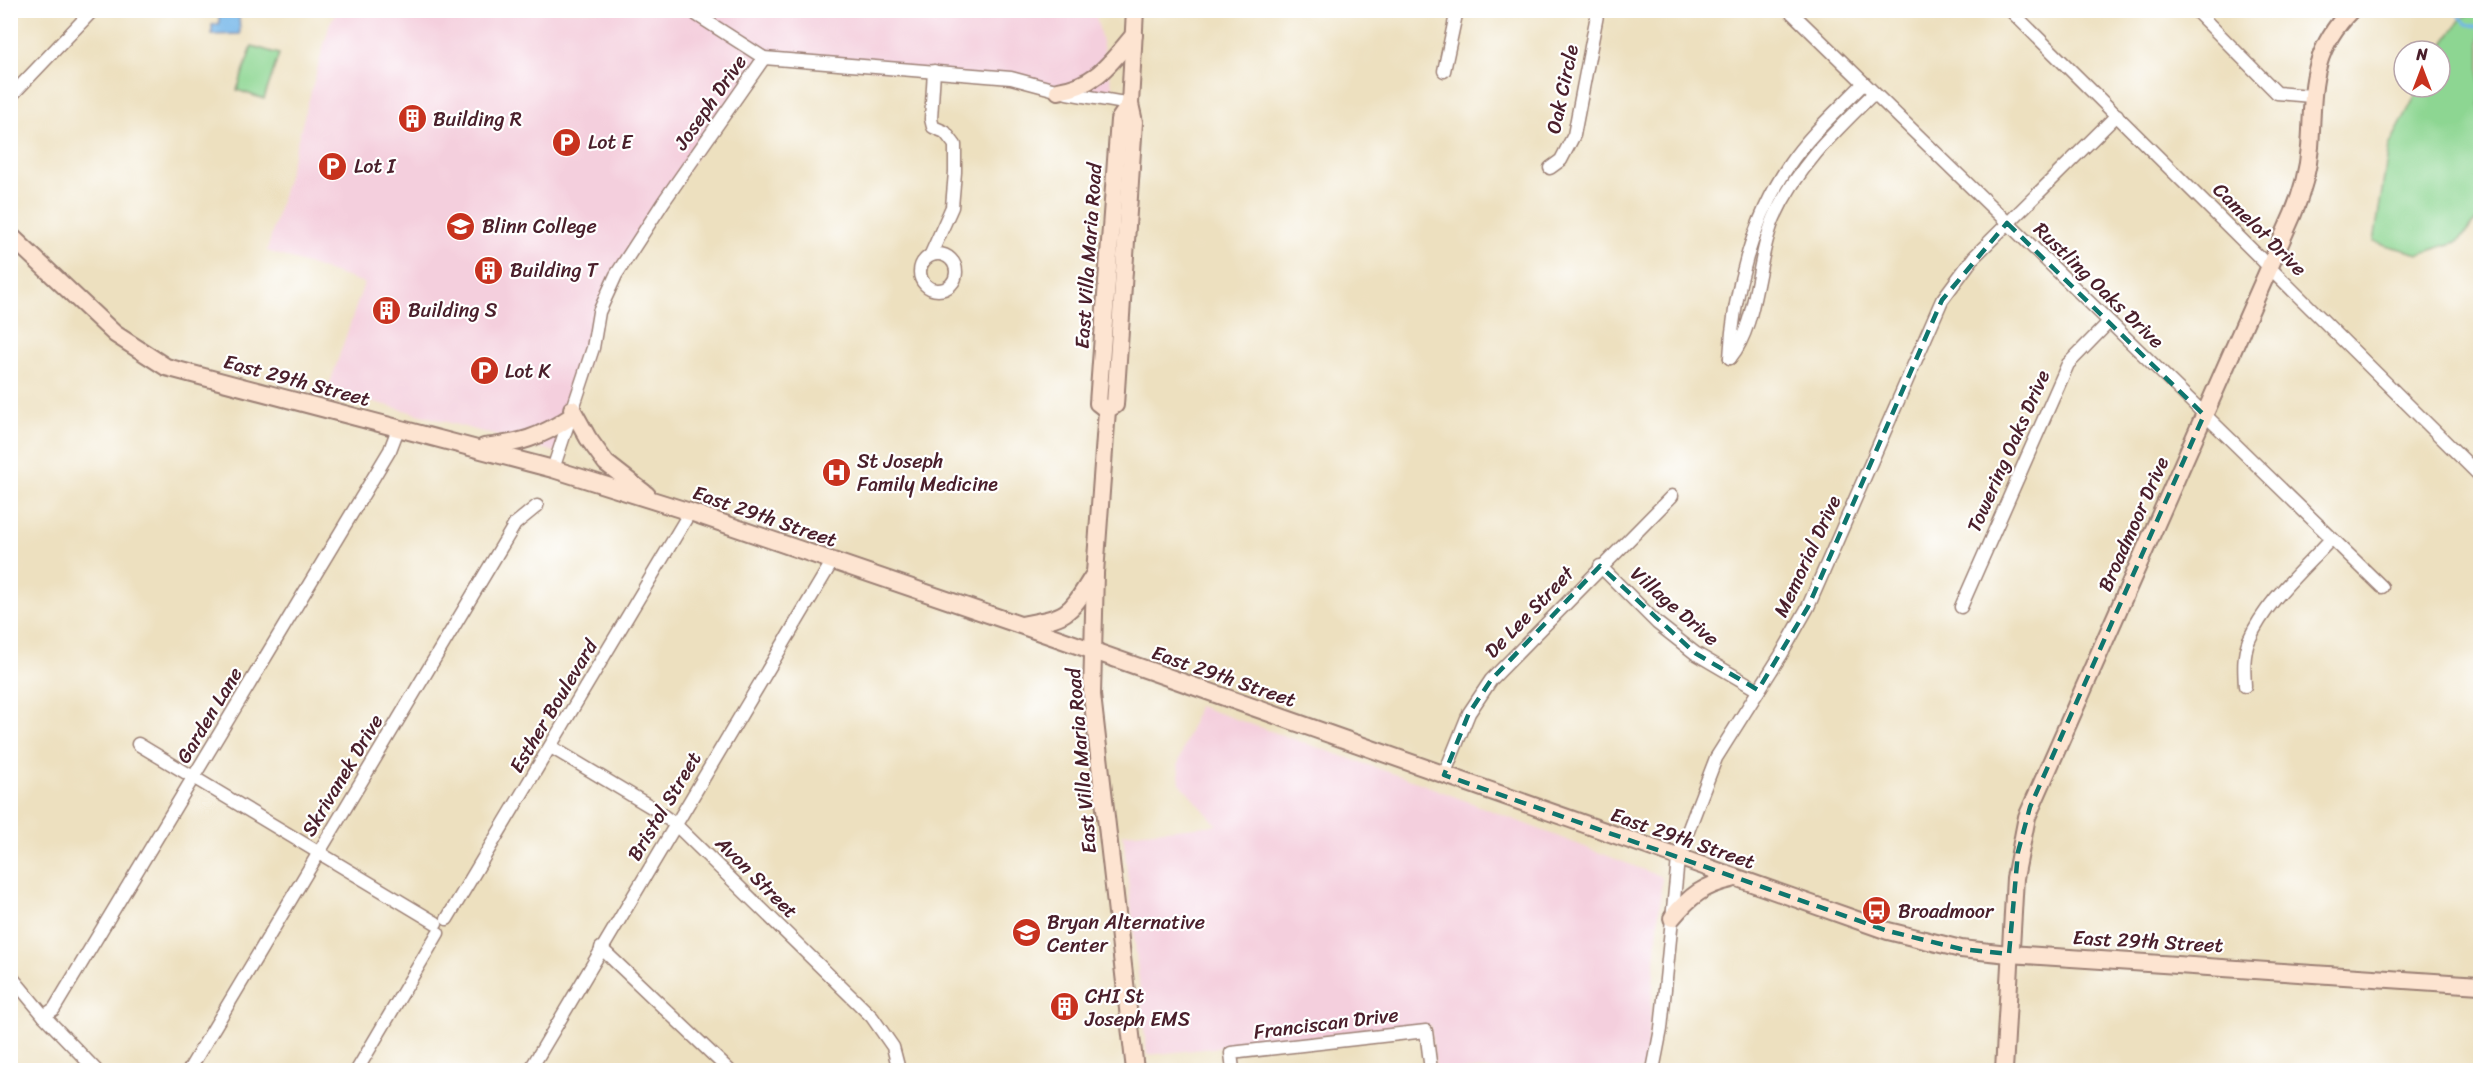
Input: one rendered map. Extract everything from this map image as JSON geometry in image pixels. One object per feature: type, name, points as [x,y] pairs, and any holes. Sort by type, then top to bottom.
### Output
[{"type":"main road","name":"East Villa Maria Road","points":[[1135,1071],[1092,695],[1092,651],[1095,573],[1107,410],[1098,403],[1119,120],[1130,104],[1136,10]]},
{"type":"main road","name":"Broadmoor Drive","points":[[2004,1071],[2009,954],[2018,858],[2030,807],[2271,267],[2305,179],[2310,146],[2311,96],[2323,50],[2350,10]]},
{"type":"main road","points":[[1058,91],[1078,88],[1093,80],[1134,35]]},
{"type":"main road","name":"East 29th Street","points":[[10,236],[115,334],[166,367],[554,469],[690,512],[1020,625],[1678,859],[1888,931],[1961,949],[2009,954],[2481,985]]},
{"type":"main road","points":[[475,448],[520,443],[545,434],[571,413],[606,463],[654,501]]},
{"type":"main road","points":[[1020,625],[1064,616],[1075,606],[1095,573]]},
{"type":"main road","points":[[1672,918],[1688,898],[1699,890],[1710,884],[1734,878]]},
{"type":"street","points":[[10,98],[93,10]]},
{"type":"street","points":[[701,10],[698,15],[764,58]]},
{"type":"street","points":[[1444,71],[1457,10]]},
{"type":"street","name":"Oak Circle","points":[[1550,168],[1561,160],[1574,135],[1598,10]]},
{"type":"street","name":"Rustling Oaks Drive","points":[[1789,10],[2382,587]]},
{"type":"street","name":"Camelot Drive","points":[[2010,10],[2481,476]]},
{"type":"street","points":[[2195,10],[2277,93],[2311,96]]},
{"type":"street","name":"Joseph Drive","points":[[554,469],[592,348],[599,312],[616,275],[664,201],[764,58],[1011,78],[1058,91],[1130,104]]},
{"type":"street","points":[[931,254],[952,207],[955,172],[955,145],[945,132],[933,127],[931,118],[934,71]]},
{"type":"street","points":[[1864,83],[1808,140],[1789,165],[1774,192],[1731,329],[1730,358],[1745,334],[1762,236],[1798,175],[1837,129],[1874,93]]},
{"type":"street","name":"Memorial Drive","points":[[1653,1071],[1678,859],[1716,758],[1808,608],[1942,300],[1968,264],[2117,114]]},
{"type":"street","name":"Towering Oaks Drive","points":[[1961,607],[2068,364],[2109,322]]},
{"type":"street","name":"Garden Lane","points":[[44,1017],[54,1009],[195,776],[390,450],[398,429]]},
{"type":"street","name":"De Lee Street","points":[[1444,775],[1469,713],[1491,680],[1600,566],[1672,496]]},
{"type":"street","name":"Skrivanek Drive","points":[[189,1071],[515,524],[537,506]]},
{"type":"street","name":"Esther Boulevard","points":[[357,1071],[440,925],[551,747],[690,512]]},
{"type":"street","points":[[2245,686],[2244,662],[2249,640],[2277,597],[2331,539]]},
{"type":"street","name":"Bristol Street","points":[[530,1071],[832,562]]},
{"type":"street","name":"Village Drive","points":[[1600,566],[1657,623],[1695,653],[1758,690]]},
{"type":"street","points":[[138,744],[195,776],[440,925]]},
{"type":"street","name":"Avon Street","points":[[551,747],[653,808],[676,825],[872,1017],[894,1047],[899,1071]]},
{"type":"street","points":[[601,948],[729,1071]]},
{"type":"street","points":[[10,975],[44,1017],[96,1071]]},
{"type":"street","name":"Franciscan Drive","points":[[1233,1071],[1231,1053],[1426,1031],[1431,1071]]},
{"type":"highlighted area","points":[[2007,223],[2204,415],[2030,807],[2018,852],[2009,954],[1961,949],[1888,931],[1444,775],[1469,713],[1491,680],[1600,566],[1695,653],[1758,690],[1808,607],[1942,300]]},
{"type":"shaded area","name":"Blinn College","points":[[337,11],[1095,11],[1114,94],[764,58],[616,275],[559,453],[328,389],[364,283],[267,251],[330,23]]},
{"type":"shaded area","points":[[1198,706],[1420,783],[1662,877],[1648,1045],[1643,1070],[1436,1070],[1430,1025],[1147,1055],[1123,834],[1217,825],[1180,783],[1178,764]]},
{"type":"green space","points":[[2473,11],[2480,11],[2480,216],[2459,241],[2419,254],[2374,242],[2389,146],[2414,99],[2452,99],[2452,39],[2447,39],[2460,20]]},
{"type":"green space","points":[[252,46],[279,54],[264,99],[237,90]]},
{"type":"water","points":[[239,15],[240,34],[212,35],[212,25],[219,24],[219,16]]},
{"type":"waterway","points":[[2454,10],[2467,24],[2480,27]]},
{"type":"place","name":"Building R","points":[[412,119]]},
{"type":"place","name":"Lot E","points":[[567,142]]},
{"type":"place","name":"Lot I","points":[[333,166]]},
{"type":"place","name":"Blinn College","points":[[461,226]]},
{"type":"place","name":"Building T","points":[[489,270]]},
{"type":"place","name":"Building S","points":[[387,310]]},
{"type":"place","name":"Lot K","points":[[484,371]]},
{"type":"place","name":"St Joseph Family Medicine","points":[[836,473]]},
{"type":"place","name":"Broadmoor","points":[[1877,911]]},
{"type":"place","name":"Bryan Alternative Center","points":[[1026,933]]},
{"type":"place","name":"CHI St Joseph EMS","points":[[1064,1007]]}]
